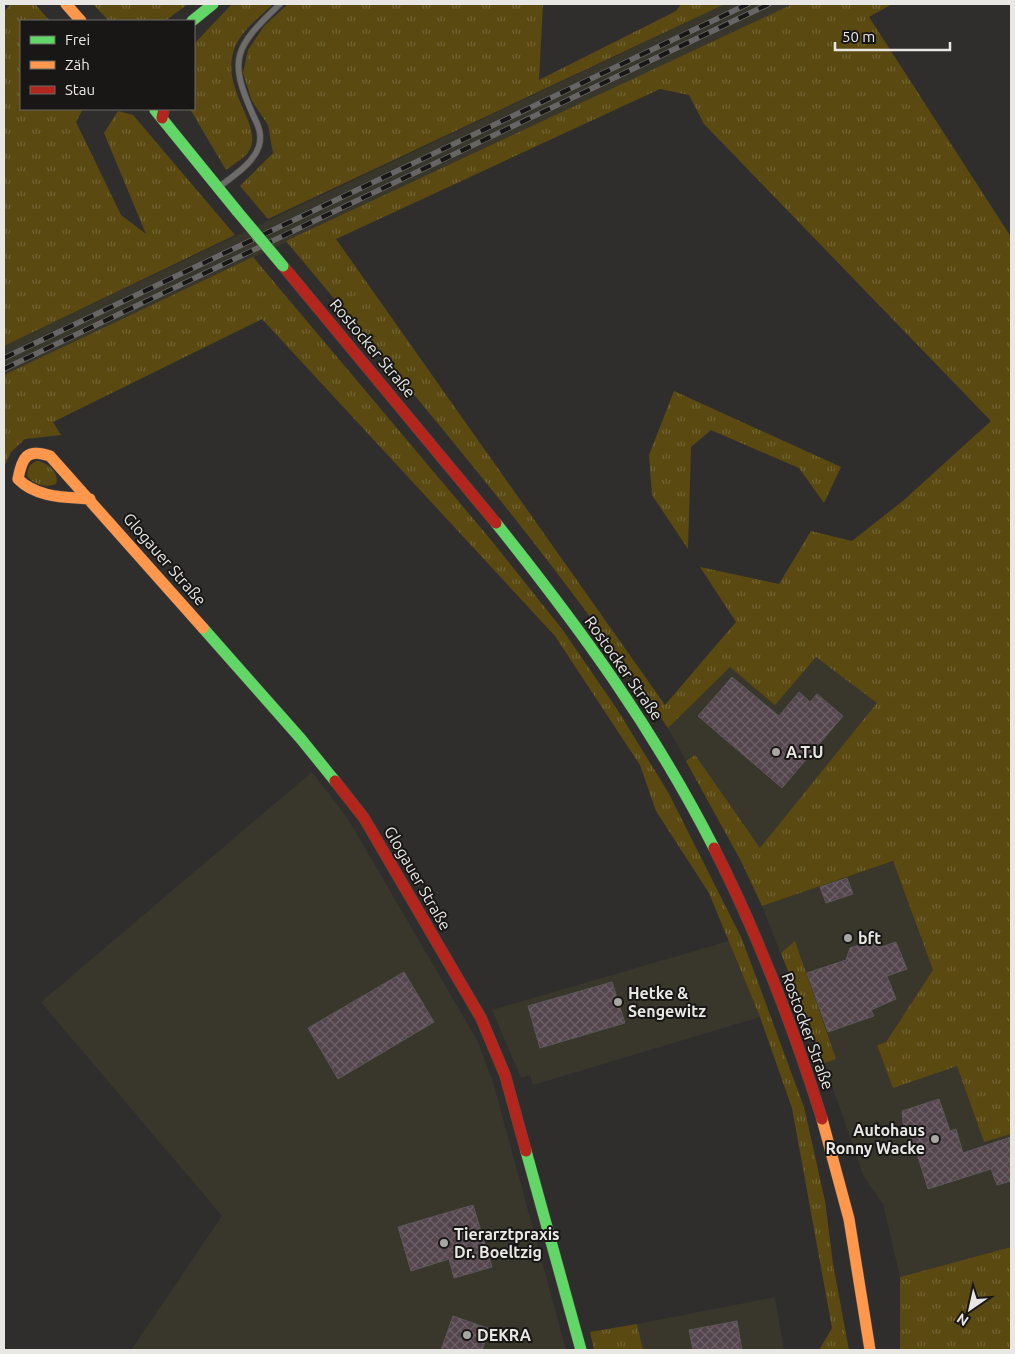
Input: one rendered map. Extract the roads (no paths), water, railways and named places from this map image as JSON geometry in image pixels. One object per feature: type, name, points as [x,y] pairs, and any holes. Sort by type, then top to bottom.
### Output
[{"type":"main road","points":[[66,4],[80,20]]},
{"type":"main road","points":[[193,20],[213,4]]},
{"type":"main road","points":[[195,24],[201,14]]},
{"type":"main road","name":"Rostocker Straße","points":[[163,114],[218,188],[500,528],[560,605],[627,697],[672,771],[726,870],[758,941],[810,1081],[846,1204],[870,1350]]},
{"type":"main road","name":"Glogauer Straße","points":[[90,499],[34,492],[24,487],[18,479],[21,462],[28,455],[38,452],[50,456],[90,499],[301,739],[364,818],[481,1018],[505,1075],[581,1350]]},
{"type":"lane","points":[[218,188],[251,160],[259,148],[261,135],[241,88],[238,72],[239,55],[256,26],[280,4]]},
{"type":"railway","points":[[4,358],[748,4]]},
{"type":"railway","points":[[4,369],[769,4]]},
{"type":"place","name":"A.T.U","points":[[776,752]]},
{"type":"place","name":"bft","points":[[848,938]]},
{"type":"place","name":"Hetke & Sengewitz","points":[[618,1002]]},
{"type":"place","name":"Autohaus Ronny Wacke","points":[[935,1139]]},
{"type":"place","name":"Tierarztpraxis Dr. Boeltzig","points":[[444,1243]]},
{"type":"place","name":"DEKRA","points":[[467,1335]]}]
